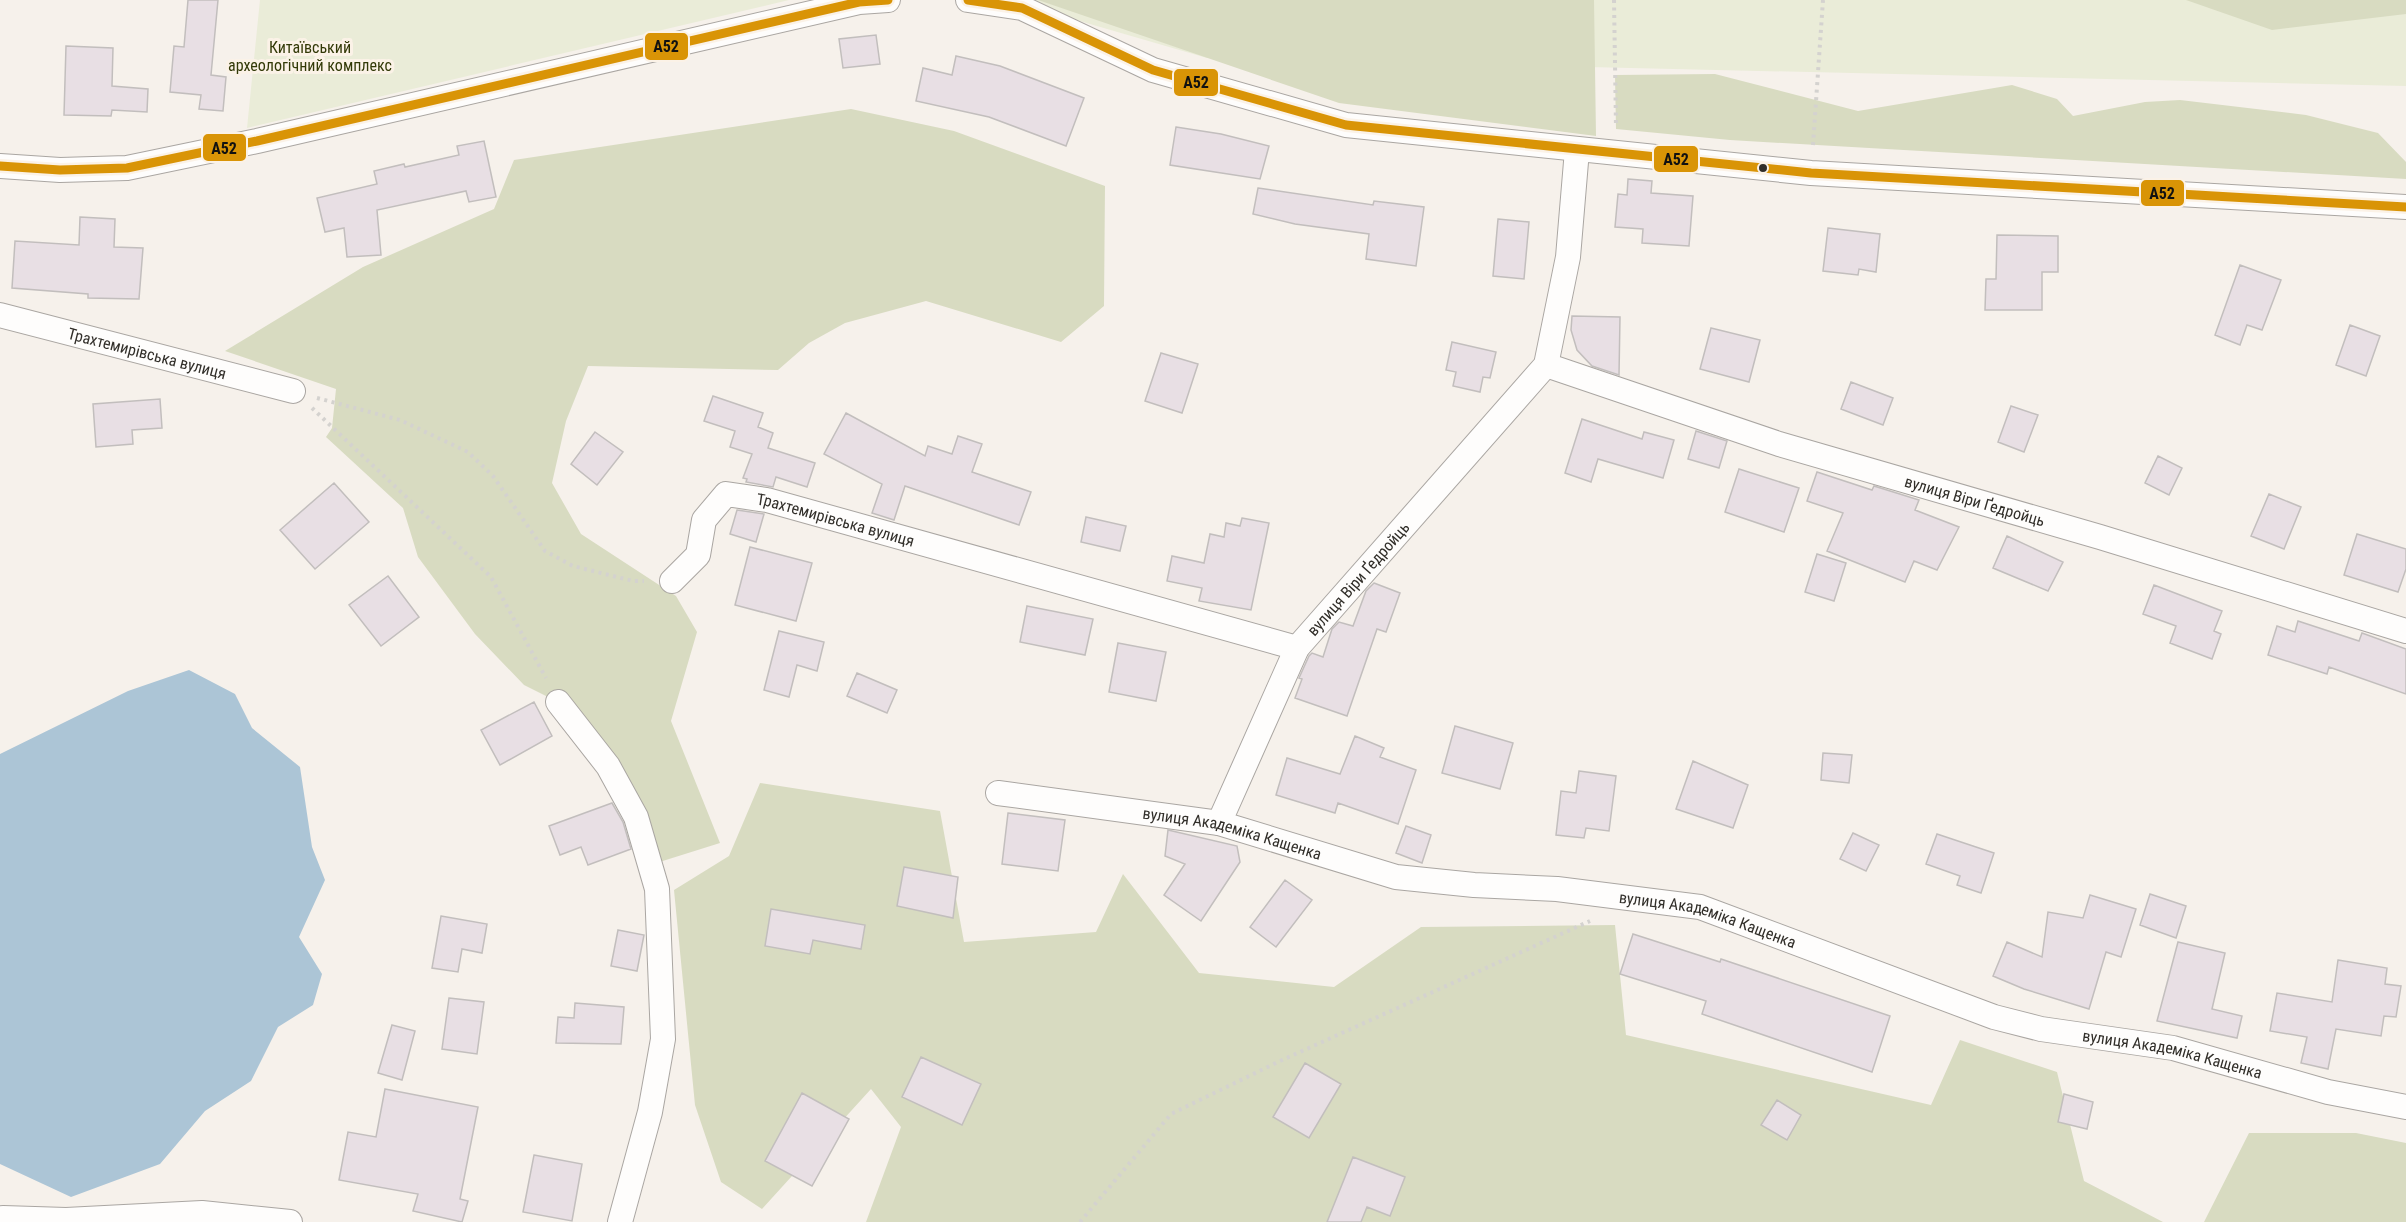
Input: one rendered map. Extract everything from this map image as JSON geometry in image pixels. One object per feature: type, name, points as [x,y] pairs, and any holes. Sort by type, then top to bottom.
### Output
[{"type":"street","points":[[0,166],[60,170],[127,168],[257,141],[859,2],[888,0]]},
{"type":"street","points":[[968,0],[1022,8],[1153,70],[1346,125],[1811,173],[2406,207]]},
{"type":"street","name":"вулиця Віри Ґедройць","points":[[1219,823],[1297,648],[1546,365],[1568,257],[1576,150]]},
{"type":"street","name":"Трахтемирівська вулиця","points":[[0,315],[293,391]]},
{"type":"street","name":"вулиця Віри Ґедройць","points":[[1546,365],[1779,444],[2100,537],[2406,631]]},
{"type":"street","name":"Трахтемирівська вулиця","points":[[672,580],[698,555],[704,520],[726,494],[767,500],[1297,648]]},
{"type":"street","points":[[558,702],[608,766],[636,817],[657,889],[663,1039],[650,1112],[629,1179],[620,1222]]},
{"type":"street","name":"вулиця Академіка Кащенка","points":[[998,793],[1219,823],[1396,877],[1474,885],[1557,889],[1700,907],[1994,1017],[2041,1029],[2173,1048],[2328,1092],[2406,1107]]},
{"type":"street","points":[[3,1218],[66,1220],[202,1214],[290,1222]]},
{"type":"path","points":[[1614,0],[1617,154]]},
{"type":"path","points":[[1811,173],[1824,0]]},
{"type":"path","points":[[293,391],[400,420],[468,452],[493,476],[545,551],[573,566],[633,581],[672,580]]},
{"type":"path","points":[[293,391],[491,577],[524,634],[558,702]]},
{"type":"path","points":[[1080,1222],[1171,1114],[1281,1061],[1594,919]]},
{"type":"green space","name":"Китаївський археологічний комплекс","points":[[260,0],[789,0],[247,128]]},
{"type":"green space","points":[[1007,0],[2406,0],[2406,86],[1207,58]]},
{"type":"green space","points":[[1038,0],[1594,0],[1596,136],[1339,103]]},
{"type":"green space","points":[[2186,0],[2406,0],[2406,14],[2272,30]]},
{"type":"green space","points":[[1715,74],[1858,111],[2012,85],[2057,99],[2073,116],[2145,102],[2180,100],[2306,115],[2378,133],[2406,162],[2406,179],[1730,140],[1616,129],[1615,75]]},
{"type":"green space","points":[[851,109],[954,131],[1105,186],[1104,306],[1061,342],[926,301],[845,323],[809,343],[778,370],[588,366],[566,421],[552,483],[581,534],[676,596],[697,632],[671,721],[720,843],[650,865],[636,817],[558,702],[524,685],[475,634],[418,557],[403,508],[326,437],[332,428],[336,389],[225,351],[363,267],[494,209],[514,160]]},
{"type":"green space","points":[[760,783],[940,811],[964,942],[1096,932],[1123,874],[1199,973],[1334,987],[1421,927],[1615,925],[1626,1035],[1931,1105],[1960,1040],[2057,1072],[2084,1181],[2163,1222],[866,1222],[901,1127],[871,1089],[762,1209],[721,1182],[695,1105],[674,890],[729,856]]},
{"type":"green space","points":[[2249,1133],[2356,1133],[2406,1143],[2406,1222],[2204,1222]]},
{"type":"water","points":[[189,670],[235,694],[252,728],[300,767],[312,847],[325,880],[299,937],[322,974],[313,1005],[278,1027],[251,1081],[205,1111],[160,1164],[71,1197],[0,1164],[0,754],[128,691]]},
{"type":"building","points":[[188,0],[218,0],[211,75],[226,77],[223,111],[199,109],[201,95],[170,92],[174,46],[184,47]]},
{"type":"building","points":[[876,35],[880,64],[843,68],[839,39]]},
{"type":"building","points":[[66,46],[113,48],[112,86],[148,89],[147,112],[112,110],[111,116],[64,115]]},
{"type":"building","points":[[956,56],[1000,66],[1084,98],[1066,146],[989,117],[916,101],[923,68],[952,75]]},
{"type":"building","points":[[1176,127],[1221,134],[1269,146],[1260,179],[1170,165]]},
{"type":"building","points":[[484,141],[496,197],[469,202],[466,191],[377,210],[381,255],[347,257],[344,228],[325,232],[317,198],[377,184],[374,171],[404,164],[405,167],[459,155],[457,146]]},
{"type":"building","points":[[1628,179],[1652,181],[1651,193],[1693,196],[1689,246],[1642,243],[1643,229],[1615,227],[1618,194],[1627,195]]},
{"type":"building","points":[[1258,188],[1373,205],[1374,201],[1424,207],[1416,266],[1366,259],[1369,234],[1295,224],[1253,214]]},
{"type":"building","points":[[80,217],[115,219],[114,247],[143,248],[139,299],[88,298],[88,294],[12,288],[15,241],[79,245]]},
{"type":"building","points":[[1498,219],[1529,222],[1524,279],[1493,276]]},
{"type":"building","points":[[1828,228],[1880,234],[1876,272],[1859,269],[1858,275],[1823,271]]},
{"type":"building","points":[[1997,235],[2058,236],[2058,272],[2042,272],[2042,310],[1985,310],[1986,279],[1996,279]]},
{"type":"building","points":[[2240,265],[2281,280],[2262,330],[2247,325],[2240,345],[2215,335]]},
{"type":"building","points":[[1572,316],[1620,317],[1619,375],[1592,366],[1577,350],[1571,330]]},
{"type":"building","points":[[2350,325],[2380,336],[2366,376],[2336,365]]},
{"type":"building","points":[[1711,328],[1760,340],[1749,382],[1700,369]]},
{"type":"building","points":[[1452,342],[1496,352],[1490,378],[1483,377],[1480,392],[1453,386],[1456,372],[1446,370]]},
{"type":"building","points":[[1161,353],[1198,364],[1182,413],[1145,401]]},
{"type":"building","points":[[1851,382],[1893,398],[1883,425],[1841,409]]},
{"type":"building","points":[[713,396],[763,413],[758,427],[773,433],[768,448],[815,463],[807,487],[776,477],[773,487],[746,482],[747,479],[743,478],[752,454],[730,447],[735,431],[704,421]]},
{"type":"building","points":[[160,399],[162,428],[132,430],[133,444],[96,447],[93,404]]},
{"type":"building","points":[[2011,406],[2038,415],[2024,452],[1998,442]]},
{"type":"building","points":[[846,413],[925,456],[928,446],[952,454],[958,436],[982,444],[972,472],[1031,492],[1019,525],[905,486],[894,520],[872,513],[882,484],[824,454]]},
{"type":"building","points":[[1582,419],[1642,439],[1644,432],[1674,440],[1663,478],[1598,459],[1591,482],[1565,473]]},
{"type":"building","points":[[1696,431],[1727,441],[1719,468],[1688,459]]},
{"type":"building","points":[[595,432],[623,452],[597,485],[571,464]]},
{"type":"building","points":[[2158,456],[2182,468],[2169,495],[2145,483]]},
{"type":"building","points":[[1739,469],[1799,488],[1784,532],[1725,512]]},
{"type":"building","points":[[1817,472],[1872,490],[1874,486],[1919,500],[1915,510],[1959,527],[1937,570],[1914,561],[1905,582],[1827,551],[1843,513],[1807,501]]},
{"type":"building","points":[[334,483],[369,522],[315,569],[280,530]]},
{"type":"building","points":[[2269,494],[2301,507],[2284,549],[2251,536]]},
{"type":"building","points":[[737,510],[764,514],[756,542],[730,534]]},
{"type":"building","points":[[1086,517],[1126,526],[1120,551],[1081,542]]},
{"type":"building","points":[[1242,518],[1269,523],[1251,610],[1199,601],[1202,588],[1167,581],[1172,556],[1204,563],[1210,534],[1224,537],[1226,523],[1240,526]]},
{"type":"building","points":[[2357,534],[2406,549],[2406,569],[2398,592],[2344,575]]},
{"type":"building","points":[[2007,536],[2063,562],[2048,591],[1993,568]]},
{"type":"building","points":[[750,547],[812,563],[796,621],[735,605]]},
{"type":"building","points":[[1817,554],[1846,563],[1834,601],[1805,592]]},
{"type":"building","points":[[388,576],[419,617],[381,646],[349,605]]},
{"type":"building","points":[[1374,583],[1400,593],[1386,632],[1377,629],[1347,716],[1295,698],[1302,679],[1299,678],[1309,656],[1312,653],[1323,657],[1332,629],[1339,622],[1353,626],[1366,591]]},
{"type":"building","points":[[2154,585],[2222,611],[2214,631],[2221,634],[2212,659],[2170,643],[2176,626],[2143,614]]},
{"type":"building","points":[[1027,606],[1093,619],[1085,655],[1020,642]]},
{"type":"building","points":[[2298,621],[2359,641],[2362,633],[2406,649],[2406,694],[2329,667],[2327,674],[2268,655],[2277,626],[2295,632]]},
{"type":"building","points":[[779,631],[824,642],[817,671],[797,665],[789,697],[764,690]]},
{"type":"building","points":[[1118,643],[1166,652],[1156,701],[1109,692]]},
{"type":"building","points":[[857,673],[897,690],[887,713],[847,696]]},
{"type":"building","points":[[534,702],[552,736],[500,765],[481,730]]},
{"type":"building","points":[[1455,726],[1513,743],[1500,789],[1442,773]]},
{"type":"building","points":[[1355,736],[1384,748],[1380,757],[1416,770],[1398,824],[1338,803],[1335,813],[1276,795],[1287,758],[1340,774]]},
{"type":"building","points":[[1823,753],[1852,755],[1849,783],[1821,780]]},
{"type":"building","points":[[1693,761],[1748,785],[1733,828],[1676,809]]},
{"type":"building","points":[[1579,771],[1616,776],[1609,831],[1586,828],[1584,838],[1556,835],[1561,791],[1576,793]]},
{"type":"building","points":[[612,803],[623,822],[631,849],[588,865],[581,847],[560,855],[549,826]]},
{"type":"building","points":[[1008,813],[1065,820],[1058,871],[1002,864]]},
{"type":"building","points":[[1406,826],[1431,835],[1422,863],[1396,853]]},
{"type":"building","points":[[1168,830],[1237,846],[1240,862],[1201,921],[1164,895],[1185,864],[1165,856]]},
{"type":"building","points":[[1853,833],[1879,845],[1866,871],[1840,859]]},
{"type":"building","points":[[1937,834],[1994,853],[1981,893],[1957,885],[1960,876],[1926,864]]},
{"type":"building","points":[[904,867],[958,877],[953,918],[897,906]]},
{"type":"building","points":[[1285,880],[1312,900],[1276,947],[1250,927]]},
{"type":"building","points":[[2150,894],[2186,906],[2176,938],[2140,925]]},
{"type":"building","points":[[2090,895],[2136,909],[2121,957],[2106,952],[2089,1009],[2024,989],[1993,976],[2007,942],[2042,957],[2048,912],[2083,918]]},
{"type":"building","points":[[771,909],[865,925],[861,949],[813,940],[810,954],[765,946]]},
{"type":"building","points":[[441,916],[487,924],[482,953],[462,949],[458,972],[432,968]]},
{"type":"building","points":[[618,930],[644,935],[637,971],[611,966]]},
{"type":"building","points":[[1633,934],[1720,962],[1721,959],[1890,1016],[1872,1072],[1702,1014],[1706,1001],[1620,974]]},
{"type":"building","points":[[2178,942],[2225,953],[2212,1009],[2242,1016],[2237,1038],[2157,1021]]},
{"type":"building","points":[[2338,960],[2387,968],[2385,984],[2401,986],[2396,1017],[2384,1016],[2381,1036],[2336,1029],[2328,1069],[2301,1063],[2307,1037],[2270,1031],[2277,993],[2332,1002]]},
{"type":"building","points":[[449,998],[484,1002],[477,1054],[442,1049]]},
{"type":"building","points":[[575,1003],[624,1007],[621,1044],[556,1043],[558,1017],[574,1018]]},
{"type":"building","points":[[392,1025],[415,1031],[402,1080],[378,1073]]},
{"type":"building","points":[[921,1057],[981,1084],[962,1125],[902,1097]]},
{"type":"building","points":[[1305,1063],[1341,1084],[1309,1138],[1273,1117]]},
{"type":"building","points":[[385,1089],[478,1107],[460,1199],[468,1201],[462,1222],[413,1211],[418,1194],[339,1180],[348,1132],[376,1137]]},
{"type":"building","points":[[802,1093],[849,1119],[812,1186],[765,1161]]},
{"type":"building","points":[[2064,1094],[2093,1102],[2087,1129],[2058,1122]]},
{"type":"building","points":[[1777,1100],[1801,1115],[1787,1140],[1761,1125]]},
{"type":"building","points":[[534,1155],[582,1164],[572,1221],[523,1212]]},
{"type":"building","points":[[1353,1157],[1405,1177],[1390,1216],[1367,1207],[1361,1222],[1327,1222]]},
{"type":"transit line","name":"А52","points":[[0,166],[60,170],[127,168],[257,141],[859,2],[888,0]]},
{"type":"transit line","name":"А52","points":[[968,0],[1022,8],[1153,70],[1346,125],[1811,173],[2406,207]]}]
